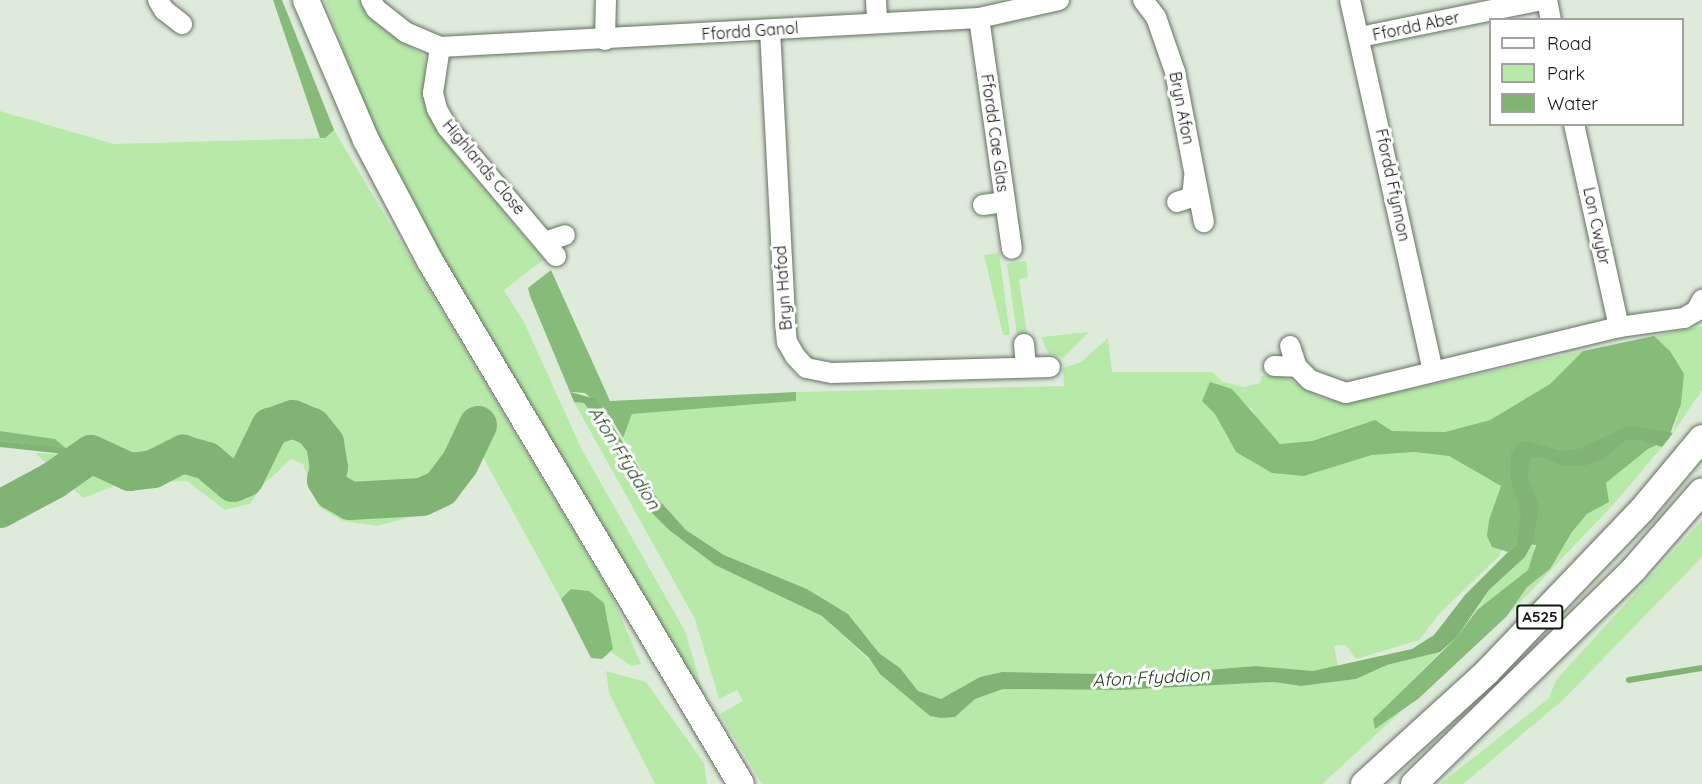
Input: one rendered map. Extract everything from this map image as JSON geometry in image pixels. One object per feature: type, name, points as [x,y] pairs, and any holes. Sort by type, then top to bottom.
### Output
[{"type":"main road","points":[[306,0],[366,140],[430,261],[741,784]]},
{"type":"main road","name":"A525","points":[[1365,784],[1487,672],[1641,512],[1702,438]]},
{"type":"main road","name":"A525","points":[[1414,784],[1634,569],[1702,491]]},
{"type":"street","points":[[158,0],[164,10],[182,24]]},
{"type":"street","points":[[371,0],[376,9],[405,32],[440,47]]},
{"type":"street","points":[[605,40],[606,0]]},
{"type":"street","points":[[876,0],[877,21]]},
{"type":"street","name":"Ffordd Ganol","points":[[440,47],[605,40],[877,21],[979,18],[1059,0]]},
{"type":"street","name":"Bryn Afon","points":[[1143,0],[1156,16],[1175,72],[1204,222]]},
{"type":"street","name":"Ffordd Ffynnon","points":[[1350,0],[1433,371]]},
{"type":"street","name":"Ffordd Aber","points":[[1360,37],[1542,0]]},
{"type":"street","points":[[1547,0],[1551,18]]},
{"type":"street","name":"Ffordd Cae Glas","points":[[979,18],[1012,249]]},
{"type":"street","name":"Bryn Hafod","points":[[770,30],[785,321],[787,342],[795,356],[806,368],[832,373],[1050,367]]},
{"type":"street","name":"Highlands Close","points":[[440,47],[433,93],[437,109],[447,127],[550,249],[565,235]]},
{"type":"street","name":"Lon Cwybr","points":[[1574,126],[1619,327]]},
{"type":"street","points":[[1177,202],[1192,197],[1195,174]]},
{"type":"street","points":[[983,205],[1004,202]]},
{"type":"street","points":[[1274,366],[1297,367],[1327,389],[1346,393],[1619,327],[1683,318],[1696,311],[1702,300]]},
{"type":"street","points":[[1024,344],[1026,367]]},
{"type":"street","points":[[1290,346],[1297,367]]},
{"type":"green space","points":[[325,0],[359,0],[383,29],[424,56],[429,114],[438,133],[543,260],[504,290],[524,322],[582,450],[685,631],[705,699],[443,260],[370,122]]},
{"type":"green space","points":[[0,111],[114,144],[324,138],[334,130],[612,596],[641,664],[632,666],[612,653],[608,620],[589,591],[572,589],[561,599],[483,457],[466,484],[443,508],[377,526],[343,521],[319,507],[303,464],[291,459],[262,486],[250,504],[225,510],[187,481],[119,484],[83,498],[62,478],[87,462],[131,478],[152,475],[177,462],[186,461],[199,465],[231,485],[238,484],[249,478],[278,429],[293,423],[307,428],[323,448],[323,486],[333,497],[350,505],[372,504],[377,509],[408,506],[447,490],[484,442],[475,419],[440,482],[427,491],[405,496],[367,496],[334,486],[327,438],[313,420],[293,413],[269,424],[243,476],[234,480],[205,456],[172,452],[147,465],[131,467],[90,452],[67,449],[55,439],[0,431]]},
{"type":"green space","points":[[999,253],[1010,335],[1003,335],[984,255]]},
{"type":"green space","points":[[1026,261],[1028,277],[1019,279],[1027,334],[1017,335],[1007,264]]},
{"type":"green space","points":[[1702,326],[1702,390],[1673,433],[1681,404],[1670,351],[1654,336]]},
{"type":"green space","points":[[1089,332],[1063,358],[1048,353],[1041,337]]},
{"type":"green space","points":[[1108,338],[1112,372],[1212,372],[1223,382],[1244,387],[1260,383],[1262,376],[1281,375],[1323,399],[1349,403],[1583,351],[1550,384],[1490,420],[1445,432],[1392,431],[1375,420],[1312,441],[1280,444],[1259,424],[1251,408],[1202,401],[1215,414],[1236,452],[1304,476],[1372,455],[1414,452],[1449,456],[1501,486],[1508,509],[1509,533],[1500,555],[1440,613],[1419,640],[1356,659],[1346,645],[1334,646],[1338,667],[1313,671],[1256,666],[1147,675],[1002,672],[941,699],[918,691],[900,668],[879,653],[848,614],[807,589],[724,555],[686,530],[658,499],[623,438],[632,414],[796,401],[796,392],[1064,386],[1063,368],[1081,362]]},
{"type":"green space","points":[[574,402],[584,403],[597,420],[635,485],[669,530],[715,565],[822,616],[930,716],[955,717],[975,699],[1003,689],[1122,690],[1274,682],[1301,686],[1356,679],[1387,665],[1440,652],[1373,719],[1375,728],[1402,711],[1322,784],[762,784],[720,714],[743,701],[737,690],[719,699],[695,619]]},
{"type":"green space","points":[[1668,440],[1613,505],[1506,617],[1527,586],[1550,569],[1572,532],[1587,514],[1608,502],[1606,483],[1648,449]]},
{"type":"green space","points":[[35,453],[78,455],[56,472]]},
{"type":"green space","points":[[1702,520],[1702,557],[1563,700],[1463,784],[1440,784],[1549,698],[1556,680]]},
{"type":"green space","points":[[1533,542],[1536,555],[1528,570],[1477,610],[1489,590],[1525,557]]},
{"type":"green space","points":[[606,671],[646,682],[704,763],[707,784],[655,784],[609,693]]},
{"type":"shaded area","points":[[273,0],[282,0],[334,130],[325,138],[320,138]]},
{"type":"shaded area","points":[[551,270],[610,401],[796,392],[796,401],[632,414],[623,438],[609,415],[585,393],[570,392],[528,288]]},
{"type":"shaded area","points":[[1654,336],[1670,351],[1684,374],[1681,404],[1668,440],[1648,449],[1606,483],[1609,502],[1587,514],[1572,532],[1550,569],[1527,587],[1506,617],[1418,699],[1375,729],[1373,719],[1457,637],[1477,610],[1528,570],[1536,545],[1517,543],[1508,552],[1492,547],[1487,536],[1489,520],[1501,486],[1449,456],[1414,452],[1372,455],[1304,476],[1272,473],[1236,452],[1215,414],[1202,401],[1210,382],[1232,389],[1280,444],[1312,441],[1375,420],[1392,431],[1445,432],[1490,420],[1550,384],[1583,351]]},
{"type":"shaded area","points":[[0,431],[55,439],[67,449],[0,441]]},
{"type":"shaded area","points":[[571,589],[589,591],[604,603],[613,649],[602,659],[591,658],[561,599]]},
{"type":"water","points":[[570,392],[596,399],[658,499],[686,530],[724,555],[807,589],[848,614],[879,653],[900,668],[918,691],[941,699],[980,677],[1002,672],[1147,675],[1256,666],[1313,671],[1412,649],[1434,635],[1465,595],[1517,543],[1521,512],[1510,477],[1511,453],[1519,443],[1527,441],[1562,451],[1579,449],[1629,425],[1673,433],[1662,447],[1641,440],[1626,440],[1604,459],[1583,466],[1564,466],[1540,457],[1531,458],[1527,475],[1539,507],[1533,542],[1525,557],[1489,590],[1457,637],[1440,652],[1387,665],[1356,679],[1301,686],[1274,682],[1122,690],[1003,689],[975,699],[955,717],[941,718],[930,716],[880,674],[869,658],[822,616],[715,565],[669,530],[652,513],[597,420],[584,403],[574,402]]},
{"type":"waterway","name":"Afon Ffyddion","points":[[0,509],[54,480],[91,454],[130,472],[153,469],[183,454],[207,461],[233,483],[245,478],[270,427],[293,419],[312,427],[325,443],[329,467],[326,480],[333,491],[350,501],[422,497],[441,488],[460,463],[478,425]]},
{"type":"waterway","points":[[0,444],[91,454]]},
{"type":"waterway","points":[[1629,680],[1702,668]]}]
